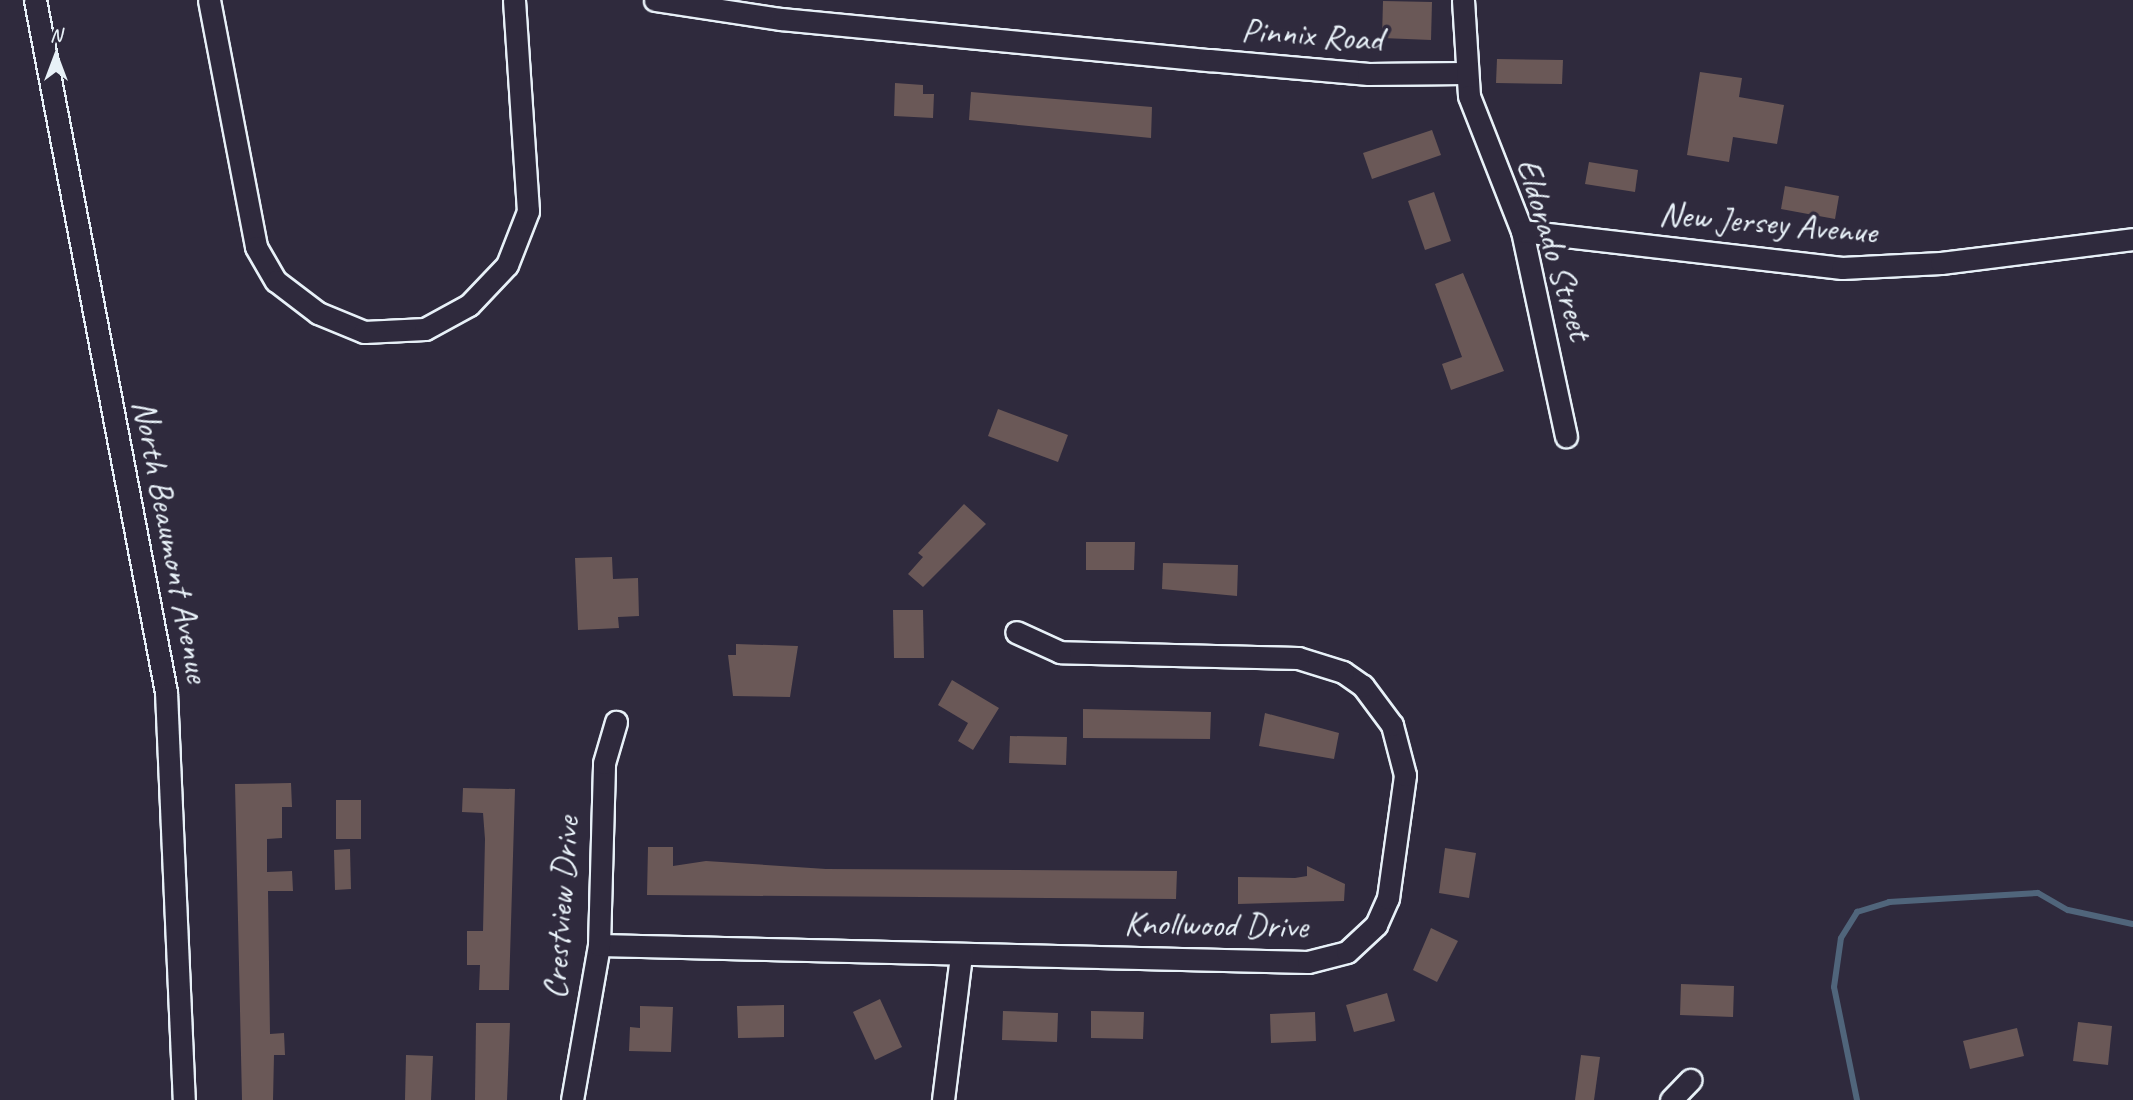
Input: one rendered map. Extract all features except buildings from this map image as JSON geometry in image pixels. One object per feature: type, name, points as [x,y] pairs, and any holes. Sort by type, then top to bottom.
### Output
[{"type":"street","name":"North Beaumont Avenue","points":[[35,0],[166,692],[184,1100]]},
{"type":"street","points":[[209,0],[256,247],[276,281],[318,313],[364,332],[425,329],[469,305],[507,265],[528,211],[514,0]]},
{"type":"street","name":"Pinnix Road","points":[[654,0],[781,19],[1223,61],[1368,74],[1465,73]]},
{"type":"street","name":"Eldorado Street","points":[[1463,0],[1465,73],[1522,231],[1566,436]]},
{"type":"street","name":"New Jersey Avenue","points":[[1522,231],[1842,268],[1941,263],[2133,239]]},
{"type":"street","name":"Knollwood Drive","points":[[599,945],[961,955],[1328,959],[1363,941],[1388,898],[1404,801],[1401,750],[1379,703],[1353,679],[1298,658],[1060,652],[1016,632]]},
{"type":"street","name":"Crestview Drive","points":[[572,1100],[599,945],[604,764],[616,722]]},
{"type":"street","points":[[943,1100],[961,955]]},
{"type":"street","points":[[1671,1100],[1690,1080]]},
{"type":"waterway","points":[[1857,1100],[1834,987],[1841,938],[1857,912],[1889,902],[2038,893],[2068,910],[2133,924]]}]
